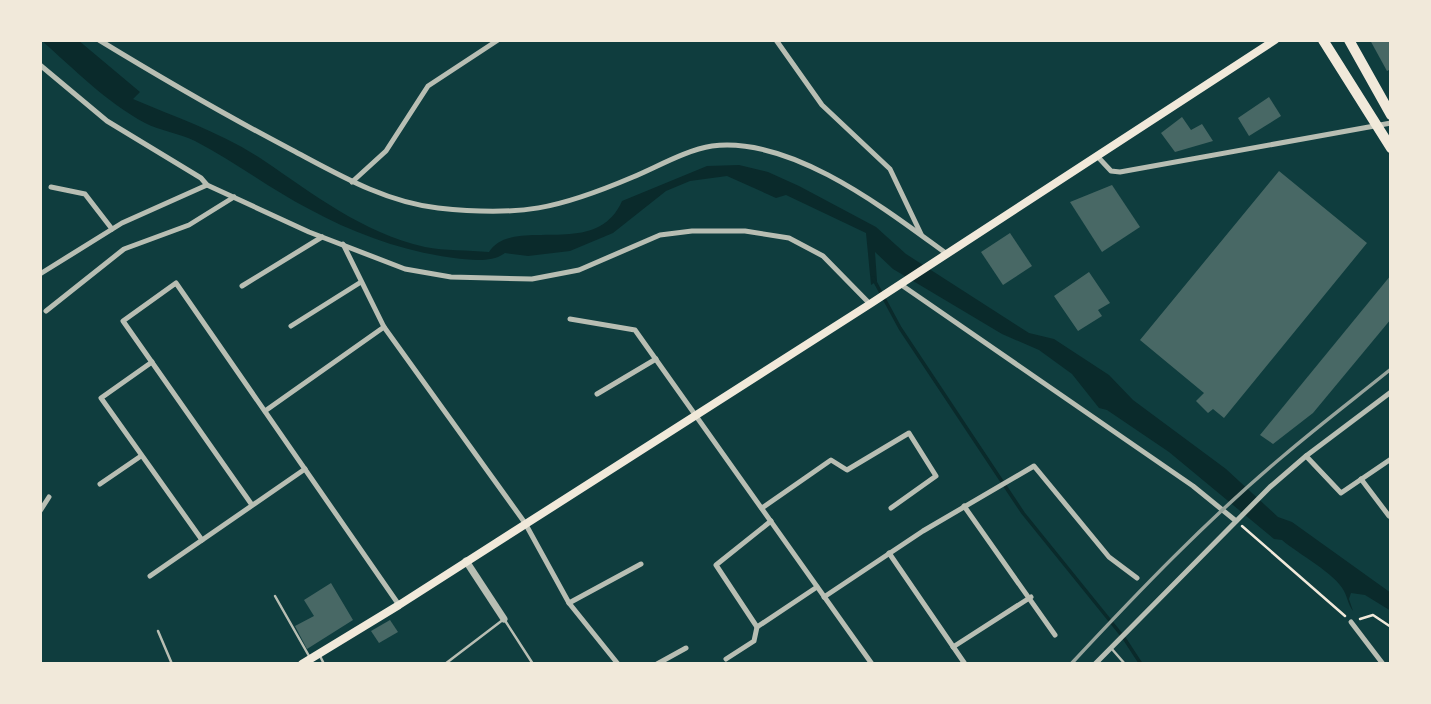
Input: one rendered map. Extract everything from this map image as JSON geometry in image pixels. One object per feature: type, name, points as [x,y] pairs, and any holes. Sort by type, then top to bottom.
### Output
[{"type":"highway","points":[[1324,40],[1391,148]]},
{"type":"highway","points":[[1349,40],[1391,115]]},
{"type":"main road","points":[[306,661],[399,605],[870,304],[1275,40]]},
{"type":"street","points":[[99,40],[232,118],[352,181],[403,204],[491,212],[538,210],[583,198],[710,146],[753,147],[804,162],[923,237],[944,256]]},
{"type":"street","points":[[352,181],[386,151],[428,86],[498,40]]},
{"type":"street","points":[[776,40],[822,105],[890,169],[923,237]]},
{"type":"street","points":[[40,65],[107,121],[201,178],[207,185],[322,237],[405,270],[451,277],[532,279],[579,270],[660,235],[745,231],[789,238],[823,256],[870,304]]},
{"type":"street","points":[[1097,156],[1111,171],[1120,172],[1391,123]]},
{"type":"street","points":[[40,274],[112,229],[207,185]]},
{"type":"street","points":[[51,187],[85,194],[112,229]]},
{"type":"street","points":[[46,312],[124,249],[188,225],[234,197]]},
{"type":"street","points":[[242,286],[322,237]]},
{"type":"street","points":[[343,244],[384,327],[525,523],[569,603],[618,664]]},
{"type":"street","points":[[291,326],[361,282]]},
{"type":"street","points":[[252,505],[123,321],[176,283],[399,605]]},
{"type":"street","points":[[900,284],[1238,519]]},
{"type":"street","points":[[570,319],[635,330],[872,664]]},
{"type":"street","points":[[265,411],[384,327]]},
{"type":"street","points":[[597,394],[656,359]]},
{"type":"street","points":[[152,362],[101,398],[202,540]]},
{"type":"street","points":[[1095,664],[1270,487],[1306,456],[1391,392]]},
{"type":"street","points":[[762,508],[831,460],[848,470],[909,433],[936,476],[891,508]]},
{"type":"street","points":[[100,484],[141,456]]},
{"type":"street","points":[[1306,456],[1341,493],[1391,459]]},
{"type":"street","points":[[824,597],[964,506],[1034,466],[1041,471],[1109,557],[1138,578]]},
{"type":"street","points":[[150,576],[304,469]]},
{"type":"street","points":[[1361,479],[1389,516]]},
{"type":"street","points":[[40,512],[49,497]]},
{"type":"street","points":[[964,506],[1031,597],[1055,635]]},
{"type":"street","points":[[757,627],[716,565],[771,521]]},
{"type":"street","points":[[890,553],[965,664]]},
{"type":"street","points":[[466,561],[504,619]]},
{"type":"street","points":[[569,603],[641,564]]},
{"type":"street","points":[[726,659],[754,641],[757,627],[817,587]]},
{"type":"street","points":[[953,647],[1031,597]]},
{"type":"street","points":[[1351,622],[1383,664]]},
{"type":"street","points":[[657,664],[686,648]]},
{"type":"lane","points":[[275,596],[306,661]]},
{"type":"lane","points":[[445,664],[504,619],[533,664]]},
{"type":"lane","points":[[158,631],[172,664]]},
{"type":"lane","points":[[1110,647],[1125,664]]},
{"type":"lane","points":[[318,654],[324,664]]},
{"type":"path","points":[[1238,519],[1351,622],[1373,615],[1391,627]]},
{"type":"water","points":[[41,40],[78,40],[140,92],[133,99],[232,142],[359,222],[425,247],[489,252],[501,241],[517,236],[575,233],[594,229],[610,219],[622,201],[707,166],[739,165],[768,172],[876,227],[906,254],[1029,333],[1054,339],[1109,375],[1133,400],[1226,469],[1278,517],[1292,522],[1391,593],[1391,611],[1365,595],[1351,593],[1349,599],[1353,611],[1344,591],[1325,571],[1282,540],[1274,539],[1169,452],[1107,410],[1099,408],[1072,374],[1039,350],[1002,334],[893,269],[875,252],[877,281],[871,285],[866,233],[786,195],[776,198],[727,176],[690,181],[666,191],[613,233],[570,251],[528,256],[505,253],[481,260],[435,255],[379,240],[326,218],[195,141],[145,123],[104,95]]},
{"type":"building","points":[[1370,40],[1391,40],[1391,69],[1387,71]]},
{"type":"building","points":[[1269,97],[1281,116],[1249,136],[1238,118]]},
{"type":"building","points":[[1182,117],[1191,130],[1202,124],[1213,141],[1175,152],[1161,133]]},
{"type":"building","points":[[1279,171],[1367,243],[1224,418],[1213,409],[1208,413],[1196,401],[1204,393],[1140,340]]},
{"type":"building","points":[[1112,185],[1140,227],[1102,252],[1070,202]]},
{"type":"building","points":[[1010,233],[1032,266],[1003,285],[981,252]]},
{"type":"building","points":[[1089,272],[1110,303],[1098,310],[1102,316],[1078,331],[1054,296]]},
{"type":"building","points":[[1391,275],[1391,319],[1313,413],[1273,444],[1260,435]]},
{"type":"building","points":[[331,583],[353,620],[307,649],[295,626],[314,616],[304,600]]},
{"type":"building","points":[[390,620],[398,632],[379,643],[371,631]]},
{"type":"waterway","points":[[873,278],[900,328],[1023,513],[1124,638],[1141,664]]},
{"type":"railway","points":[[1071,664],[1147,583],[1254,481],[1391,369]]}]
